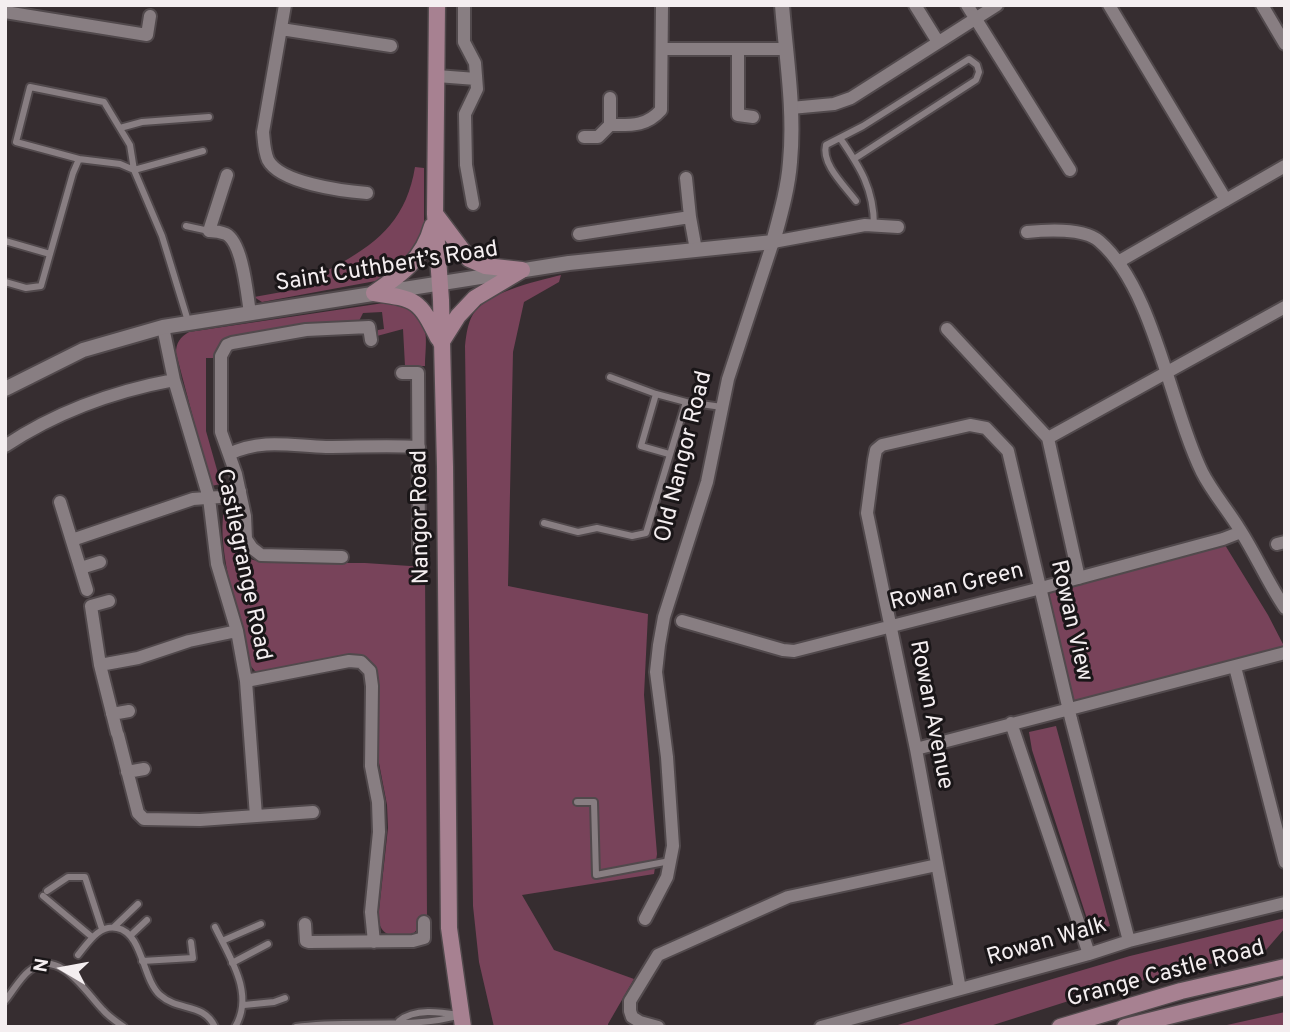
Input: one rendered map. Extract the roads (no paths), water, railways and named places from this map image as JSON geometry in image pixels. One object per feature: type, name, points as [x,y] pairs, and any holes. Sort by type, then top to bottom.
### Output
[{"type":"main road","name":"Nangor Road","points":[[437,5],[435,214],[441,343],[449,928],[462,1021]]},
{"type":"main road","points":[[435,214],[469,259],[485,266],[522,270]]},
{"type":"main road","points":[[374,293],[414,262],[428,243],[435,214]]},
{"type":"main road","points":[[441,343],[458,316],[475,298],[522,270]]},
{"type":"main road","points":[[374,293],[407,298],[425,312],[441,343]]},
{"type":"main road","name":"Grange Castle Road","points":[[1060,1027],[1181,991],[1285,967]]},
{"type":"main road","name":"Grange Castle Road","points":[[1125,1027],[1285,987]]},
{"type":"street","points":[[285,5],[263,132],[269,162],[290,178],[367,193]]},
{"type":"street","points":[[464,5],[464,42],[475,63],[476,79],[475,96],[465,114],[466,165],[473,204]]},
{"type":"street","points":[[584,137],[598,137],[610,125],[642,124],[653,119],[661,110],[662,5]]},
{"type":"street","name":"Old Nangor Road","points":[[645,919],[667,877],[673,827],[656,672],[664,617],[707,482],[732,367],[773,242],[783,207],[790,165],[791,108],[782,5]]},
{"type":"street","points":[[915,5],[938,42]]},
{"type":"street","points":[[967,5],[1070,170]]},
{"type":"street","points":[[791,108],[843,102],[997,5]]},
{"type":"street","points":[[1109,5],[1226,200]]},
{"type":"street","points":[[1262,5],[1285,44]]},
{"type":"street","points":[[5,12],[147,35],[150,16]]},
{"type":"street","points":[[281,29],[391,46]]},
{"type":"street","points":[[663,49],[785,49]]},
{"type":"street","points":[[738,50],[738,115],[753,117]]},
{"type":"street","points":[[437,76],[476,79]]},
{"type":"street","points":[[610,98],[610,125]]},
{"type":"street","points":[[1118,262],[1285,166]]},
{"type":"street","points":[[227,175],[209,230],[225,233],[234,241],[250,313]]},
{"type":"street","points":[[686,178],[695,250]]},
{"type":"street","points":[[579,234],[690,217]]},
{"type":"street","points":[[773,242],[843,227],[898,227]]},
{"type":"street","points":[[1027,232],[1060,229],[1098,239],[1118,262],[1140,299],[1203,475],[1241,532],[1285,608]]},
{"type":"street","name":"Saint Cuthbert’s Road","points":[[5,389],[83,350],[188,322],[522,270],[773,242]]},
{"type":"street","points":[[1048,438],[1284,310]]},
{"type":"street","name":"Castlegrange Road","points":[[163,327],[174,380],[209,498],[216,564],[237,631],[246,681],[257,816]]},
{"type":"street","points":[[342,557],[261,555],[251,548],[246,539],[240,491],[221,432],[221,355],[227,345],[306,330],[369,327],[371,340]]},
{"type":"street","points":[[947,329],[1048,438],[1079,578]]},
{"type":"street","points":[[402,373],[418,373],[416,550]]},
{"type":"street","points":[[5,446],[93,401],[174,380]]},
{"type":"street","name":"Saint Cuthbert’s Road","points":[[5,397],[20,382]]},
{"type":"street","name":"Rowan View","points":[[876,450],[883,445],[970,425],[986,428],[1009,451],[1069,708],[1129,941]]},
{"type":"street","points":[[229,454],[256,444],[419,447]]},
{"type":"street","name":"Rowan Avenue","points":[[876,450],[867,497],[867,513],[916,749],[960,989]]},
{"type":"street","points":[[72,540],[193,499],[240,491]]},
{"type":"street","points":[[61,502],[87,590]]},
{"type":"street","name":"Rowan Green","points":[[682,621],[794,651],[1079,578],[1241,532]]},
{"type":"street","points":[[328,541],[328,556]]},
{"type":"street","points":[[81,568],[100,562]]},
{"type":"street","points":[[109,601],[91,606],[100,665],[138,813],[144,819],[200,820],[313,812]]},
{"type":"street","points":[[100,665],[138,658],[189,641],[237,631]]},
{"type":"street","points":[[916,749],[1285,653]]},
{"type":"street","points":[[246,681],[349,661],[361,662],[370,671],[371,766],[378,802],[379,832],[371,912],[374,942]]},
{"type":"street","points":[[1235,667],[1285,862]]},
{"type":"street","points":[[112,714],[129,711]]},
{"type":"street","points":[[1012,723],[1090,954]]},
{"type":"street","points":[[127,772],[144,769]]},
{"type":"street","points":[[658,1027],[639,1022],[632,1017],[630,1011],[630,1001],[658,956],[788,897],[937,865]]},
{"type":"street","name":"Rowan Walk","points":[[821,1027],[1129,941],[1285,903]]},
{"type":"street","points":[[305,924],[306,941],[374,942],[424,938],[424,922]]},
{"type":"lane","points":[[854,159],[976,80],[979,72],[977,65],[969,59],[826,145],[824,152],[828,164],[856,201]]},
{"type":"lane","points":[[188,322],[162,236],[134,170],[130,145],[104,102],[30,88],[16,142],[79,159],[120,164],[134,170],[202,151]]},
{"type":"lane","points":[[120,128],[142,122],[209,117]]},
{"type":"lane","points":[[840,138],[865,176],[872,198],[874,226]]},
{"type":"lane","points":[[5,282],[26,288],[41,286],[79,159]]},
{"type":"lane","points":[[186,226],[209,230]]},
{"type":"lane","points":[[5,240],[50,254]]},
{"type":"lane","points":[[610,377],[656,394],[722,407]]},
{"type":"lane","points":[[656,394],[641,446],[669,454]]},
{"type":"lane","points":[[544,523],[578,532],[597,528],[632,536],[646,533],[686,402]]},
{"type":"lane","points":[[577,802],[594,802],[596,875],[670,861]]},
{"type":"lane","points":[[92,937],[45,894],[68,877],[85,877],[102,929]]},
{"type":"lane","points":[[114,927],[138,904]]},
{"type":"lane","points":[[130,936],[147,920]]},
{"type":"lane","points":[[222,941],[261,923]]},
{"type":"lane","points":[[78,955],[102,929],[114,927],[123,930],[136,944],[150,981],[159,995],[173,1003],[202,1011],[215,1027]]},
{"type":"lane","points":[[215,927],[242,986],[244,1005],[235,1027]]},
{"type":"lane","points":[[142,961],[192,958],[191,942]]},
{"type":"lane","points":[[232,963],[268,944]]},
{"type":"lane","points":[[5,1001],[28,971],[37,965],[63,968],[76,978],[100,1008],[124,1027]]},
{"type":"lane","points":[[244,1005],[285,998]]},
{"type":"lane","points":[[296,1027],[398,1022],[408,1014],[442,1012],[462,1021]]}]
